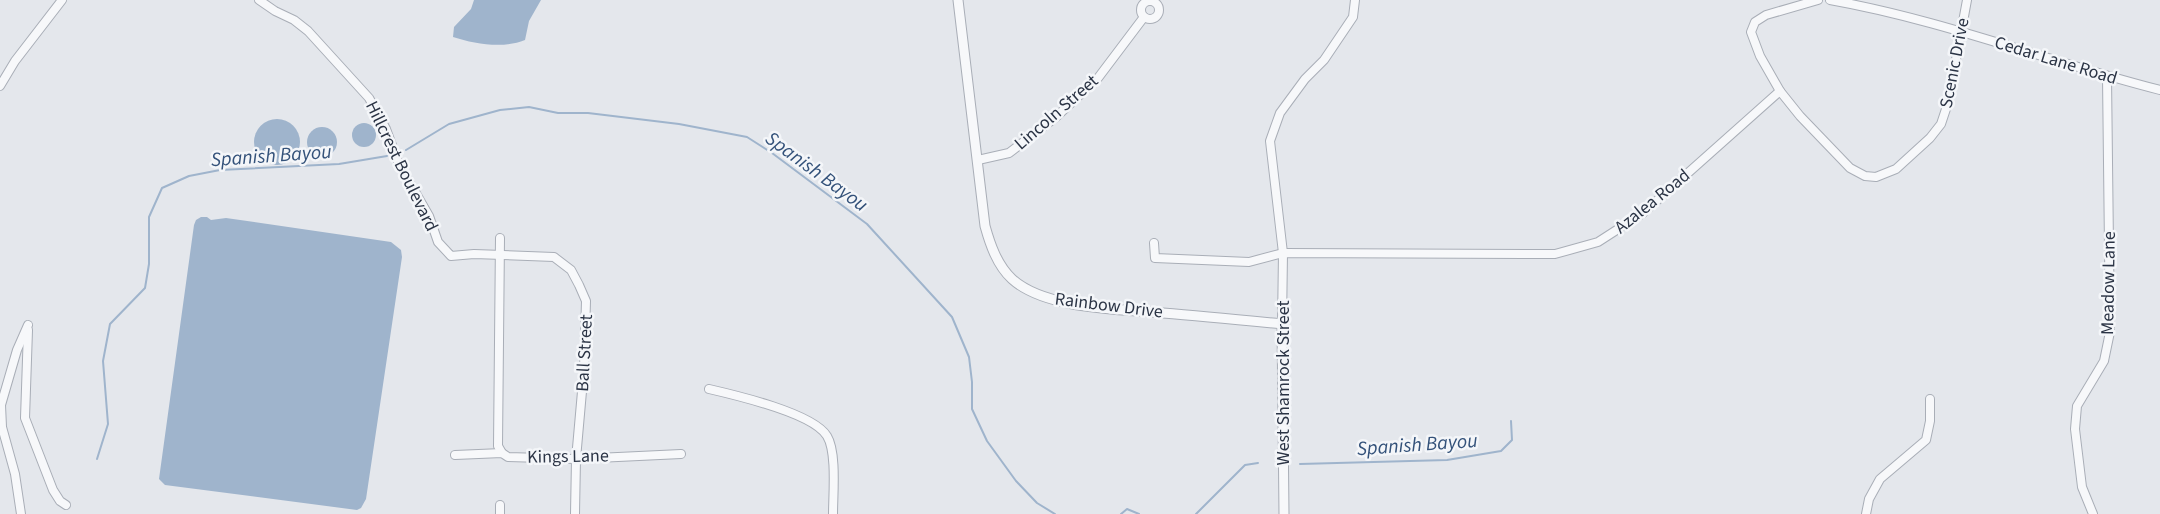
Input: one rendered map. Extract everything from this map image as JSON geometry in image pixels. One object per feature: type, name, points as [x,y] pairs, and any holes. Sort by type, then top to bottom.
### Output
[{"type":"street","points":[[0,86],[15,61],[62,0]]},
{"type":"street","name":"Hillcrest Boulevard","points":[[259,0],[294,20],[308,32],[369,98],[386,129],[399,164],[429,216],[438,242],[451,256],[501,255]]},
{"type":"street","name":"Rainbow Drive","points":[[958,0],[986,226],[991,246],[999,263],[1012,279],[1050,298],[1083,305],[1282,324]]},
{"type":"street","name":"West Shamrock Street","points":[[1284,514],[1283,253],[1270,141],[1280,113],[1305,79],[1330,52],[1353,17],[1355,0]]},
{"type":"street","points":[[1780,91],[1760,56],[1751,32],[1755,22],[1766,15],[1818,0]]},
{"type":"street","points":[[1830,0],[1848,2]]},
{"type":"street","name":"Scenic Drive","points":[[1780,91],[1806,123],[1850,168],[1864,176],[1876,177],[1896,169],[1929,138],[1941,123],[1948,104],[1967,0]]},
{"type":"street","name":"Cedar Lane Road","points":[[1848,2],[1962,30],[2107,76],[2160,90]]},
{"type":"street","name":"Lincoln Street","points":[[978,160],[1009,153],[1065,110],[1098,78],[1144,17]]},
{"type":"street","name":"Meadow Lane","points":[[2093,514],[2082,488],[2075,429],[2077,406],[2104,361],[2110,332],[2107,76]]},
{"type":"street","name":"Azalea Road","points":[[1155,243],[1155,258],[1249,262],[1283,253],[1555,254],[1575,250],[1598,242],[1642,213],[1780,91]]},
{"type":"street","points":[[500,238],[498,446],[502,453]]},
{"type":"street","name":"Ball Street","points":[[501,255],[554,257],[571,270],[586,301],[585,369],[576,459],[575,514]]},
{"type":"street","points":[[21,514],[15,474],[2,427],[1,405],[17,350],[28,326],[25,418],[53,490],[60,501],[66,505]]},
{"type":"street","points":[[709,389],[772,406],[812,423],[827,436],[832,453],[833,514]]},
{"type":"street","points":[[1866,514],[1869,499],[1880,479],[1926,440],[1930,421],[1930,399]]},
{"type":"street","name":"Kings Lane","points":[[455,455],[502,453],[508,457],[576,459],[681,454]]},
{"type":"water","points":[[474,0],[541,0],[529,21],[525,40],[498,45],[470,42],[453,37],[454,27],[471,9]]},
{"type":"water","points":[[277,119],[293,126],[300,142],[293,158],[277,165],[261,158],[254,142],[261,126]]},
{"type":"water","points":[[364,123],[373,126],[376,135],[373,144],[364,147],[355,144],[352,135],[355,126]]},
{"type":"water","points":[[322,127],[333,131],[337,142],[333,153],[322,157],[311,153],[307,142],[311,131]]},
{"type":"water","points":[[201,217],[211,220],[226,218],[391,242],[401,250],[402,257],[366,499],[361,508],[357,510],[165,485],[159,479],[194,225]]},
{"type":"waterway","name":"Spanish Bayou","points":[[406,150],[449,124],[500,110],[529,107],[558,113],[588,113],[679,124],[747,137],[867,224],[952,317],[969,357],[972,409],[987,441],[1016,481],[1037,503],[1055,514]]},
{"type":"waterway","name":"Spanish Bayou","points":[[97,459],[108,424],[103,361],[110,324],[145,288],[149,264],[149,217],[162,188],[189,176],[220,170],[339,164],[387,156]]},
{"type":"waterway","name":"Spanish Bayou","points":[[1300,464],[1447,460],[1501,451],[1512,440],[1511,421]]},
{"type":"waterway","name":"Spanish Bayou","points":[[1196,514],[1245,465],[1258,463]]},
{"type":"waterway","name":"Spanish Bayou","points":[[1121,514],[1127,509],[1139,514]]}]
